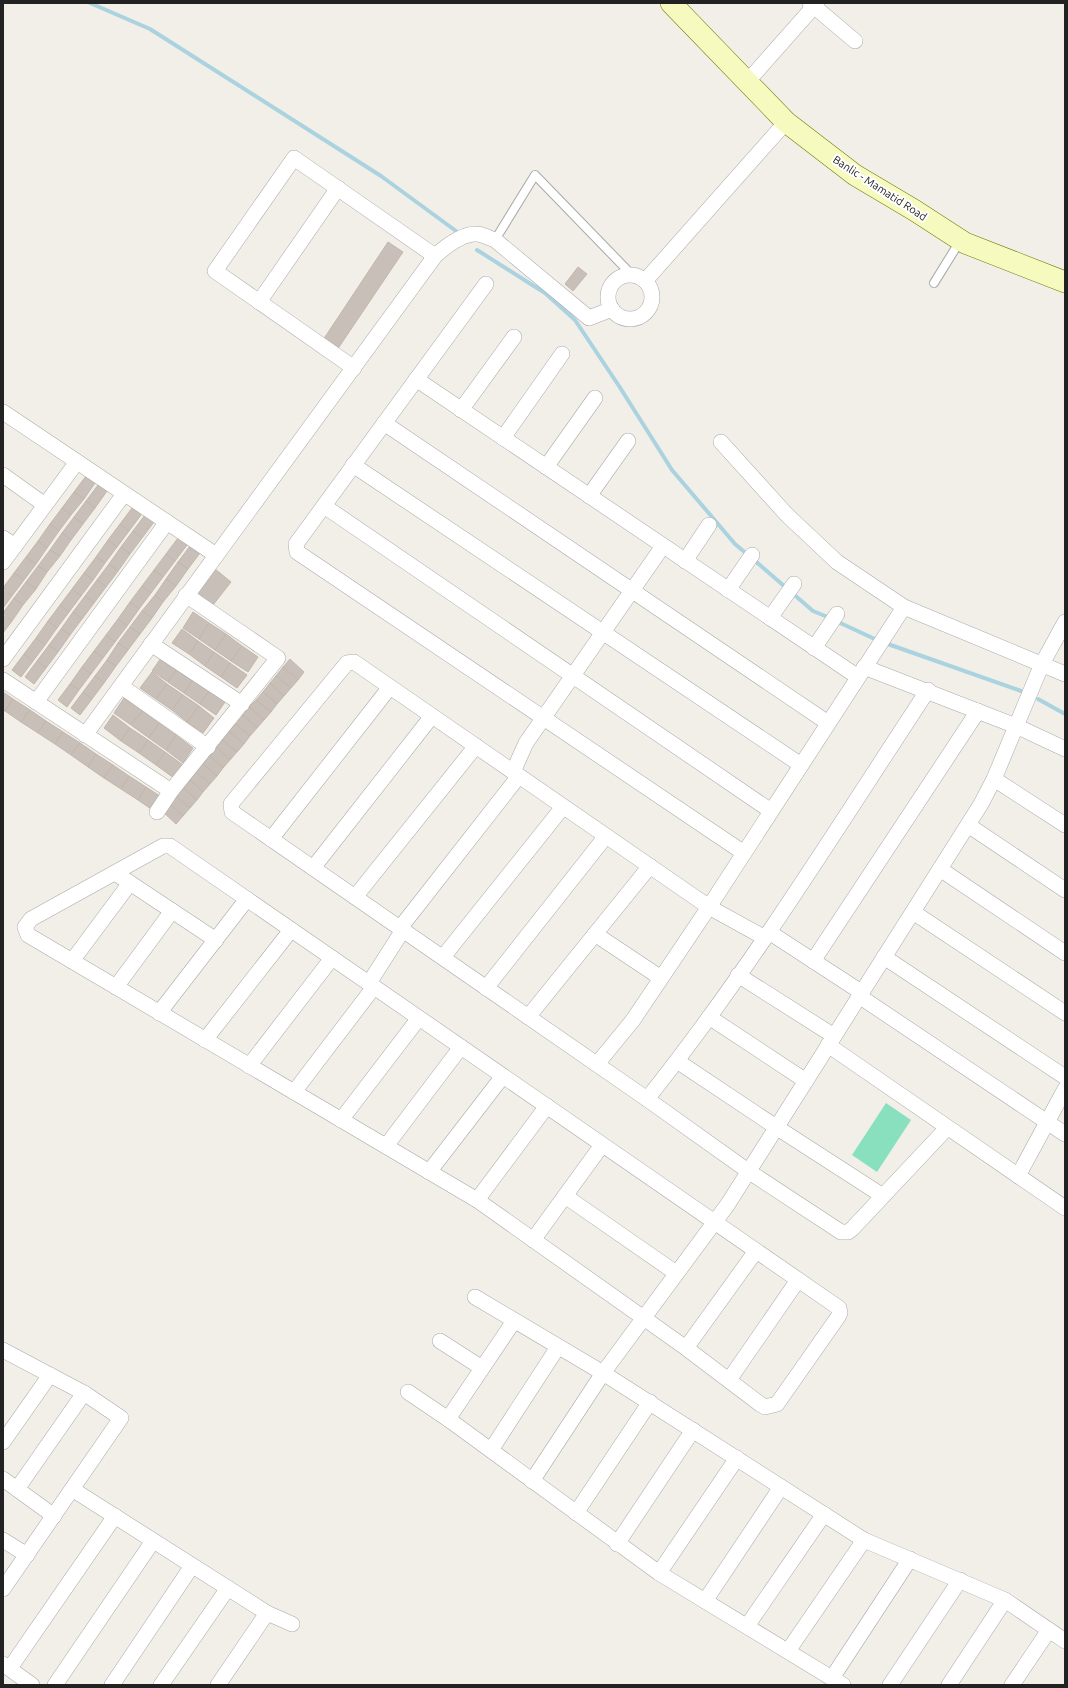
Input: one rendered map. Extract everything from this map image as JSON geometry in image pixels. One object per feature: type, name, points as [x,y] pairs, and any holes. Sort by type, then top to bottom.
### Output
[{"type":"main road","name":"Banlic - Mamatid Road","points":[[671,3],[786,122],[855,175],[960,240],[1065,282]]},
{"type":"street","points":[[748,81],[813,4],[855,41]]},
{"type":"street","points":[[639,278],[786,122]]},
{"type":"street","points":[[354,368],[215,271],[285,170],[294,158],[435,256]]},
{"type":"street","points":[[259,302],[338,188]]},
{"type":"street","points":[[85,734],[435,256],[444,248],[459,239],[476,234],[495,240],[589,318],[612,309]]},
{"type":"street","points":[[625,275],[639,278],[651,294],[649,308],[644,313],[630,318],[623,317],[612,309],[608,295],[613,282],[625,275]]},
{"type":"street","points":[[486,284],[296,544],[297,552],[744,854]]},
{"type":"street","points":[[461,410],[514,337]]},
{"type":"street","points":[[503,438],[562,354]]},
{"type":"street","points":[[416,379],[814,648],[861,672],[928,690],[1016,726],[1065,749]]},
{"type":"street","points":[[546,467],[595,398]]},
{"type":"street","points":[[3,412],[216,555]]},
{"type":"street","points":[[384,423],[828,723]]},
{"type":"street","points":[[589,496],[628,441]]},
{"type":"street","points":[[721,442],[787,515],[837,562],[904,606],[1065,674]]},
{"type":"street","points":[[3,562],[9,542],[45,505],[77,462]]},
{"type":"street","points":[[353,465],[801,765]]},
{"type":"street","points":[[3,476],[45,505]]},
{"type":"street","points":[[3,659],[124,494]]},
{"type":"street","points":[[324,506],[772,811]]},
{"type":"street","points":[[36,702],[167,522]]},
{"type":"street","points":[[685,561],[709,525]]},
{"type":"street","points":[[294,1092],[371,985],[402,929],[516,774],[526,743],[663,546]]},
{"type":"street","points":[[728,590],[752,555]]},
{"type":"street","points":[[770,618],[794,584]]},
{"type":"street","points":[[157,812],[171,791],[208,747],[278,658],[186,596]]},
{"type":"street","points":[[597,1064],[632,1020],[709,908],[904,606]]},
{"type":"street","points":[[814,648],[837,614]]},
{"type":"street","points":[[532,1481],[603,1373],[714,1222],[748,1171],[968,824],[994,779],[1042,664],[1065,622]]},
{"type":"street","points":[[151,644],[242,704]]},
{"type":"street","points":[[947,1128],[852,1229],[844,1233],[748,1171],[597,1064],[232,812],[231,804],[347,662],[354,662],[709,908],[767,935],[813,961],[1065,1134]]},
{"type":"street","points":[[3,680],[171,791]]},
{"type":"street","points":[[121,686],[208,747]]},
{"type":"street","points":[[271,839],[390,687]]},
{"type":"street","points":[[647,1099],[677,1061],[767,935],[928,690]]},
{"type":"street","points":[[813,961],[978,711]]},
{"type":"street","points":[[313,868],[432,716]]},
{"type":"street","points":[[355,897],[476,746]]},
{"type":"street","points":[[994,779],[1065,825]]},
{"type":"street","points":[[443,957],[564,807]]},
{"type":"street","points":[[968,824],[1065,890]]},
{"type":"street","points":[[486,988],[606,836]]},
{"type":"street","points":[[163,846],[170,846],[247,899],[839,1308],[840,1313],[838,1317],[777,1404],[765,1407],[760,1404],[686,1348],[477,1200],[28,935],[25,927],[31,919],[163,846]]},
{"type":"street","points":[[528,1017],[650,866]]},
{"type":"street","points":[[940,869],[1065,953]]},
{"type":"street","points":[[115,873],[216,940]]},
{"type":"street","points":[[72,961],[130,883]]},
{"type":"street","points":[[159,1013],[247,899]]},
{"type":"street","points":[[116,987],[172,911]]},
{"type":"street","points":[[913,912],[1065,1013]]},
{"type":"street","points":[[205,1040],[291,930]]},
{"type":"street","points":[[595,934],[661,978]]},
{"type":"street","points":[[884,957],[1065,1077]]},
{"type":"street","points":[[249,1066],[332,958]]},
{"type":"street","points":[[738,975],[831,1041],[947,1128],[1065,1208]]},
{"type":"street","points":[[709,1016],[806,1081]]},
{"type":"street","points":[[340,1120],[418,1018]]},
{"type":"street","points":[[386,1146],[461,1047]]},
{"type":"street","points":[[677,1061],[883,1196]]},
{"type":"street","points":[[429,1172],[502,1076]]},
{"type":"street","points":[[1018,1176],[1065,1089]]},
{"type":"street","points":[[477,1200],[547,1106]]},
{"type":"street","points":[[533,1240],[602,1145]]},
{"type":"street","points":[[565,1196],[676,1273]]},
{"type":"street","points":[[686,1348],[756,1251]]},
{"type":"street","points":[[729,1380],[798,1280]]},
{"type":"street","points":[[475,1297],[650,1402],[864,1540],[1005,1600],[1065,1641]]},
{"type":"street","points":[[448,1419],[514,1321]]},
{"type":"street","points":[[440,1341],[482,1368]]},
{"type":"street","points":[[491,1450],[558,1347]]},
{"type":"street","points":[[3,1350],[84,1393],[121,1418],[3,1589]]},
{"type":"street","points":[[3,1442],[50,1375]]},
{"type":"street","points":[[408,1392],[491,1450],[617,1544],[659,1573],[838,1682],[910,1559]]},
{"type":"street","points":[[17,1489],[84,1393]]},
{"type":"street","points":[[576,1513],[650,1402]]},
{"type":"street","points":[[617,1544],[693,1430]]},
{"type":"street","points":[[659,1573],[737,1458]]},
{"type":"street","points":[[3,1479],[54,1516]]},
{"type":"street","points":[[705,1601],[781,1487]]},
{"type":"street","points":[[72,1489],[267,1613],[292,1624]]},
{"type":"street","points":[[747,1626],[824,1514]]},
{"type":"street","points":[[32,1685],[6,1666],[115,1516]]},
{"type":"street","points":[[3,1540],[27,1555]]},
{"type":"street","points":[[788,1651],[864,1540]]},
{"type":"street","points":[[55,1685],[153,1541]]},
{"type":"street","points":[[112,1685],[192,1566]]},
{"type":"street","points":[[890,1685],[960,1580]]},
{"type":"street","points":[[161,1685],[228,1588]]},
{"type":"street","points":[[949,1685],[1005,1600]]},
{"type":"street","points":[[218,1685],[267,1613]]},
{"type":"street","points":[[1012,1685],[1049,1630]]},
{"type":"lane","points":[[495,240],[535,175],[639,278]]},
{"type":"lane","points":[[934,283],[960,240]]},
{"type":"green space","points":[[886,1103],[911,1120],[877,1172],[852,1155]]},
{"type":"building","points":[[388,242],[403,252],[337,350],[323,340]]},
{"type":"building","points":[[578,267],[587,274],[573,291],[565,284]]},
{"type":"building","points":[[86,476],[95,483],[84,499],[74,492]]},
{"type":"building","points":[[98,485],[107,491],[95,508],[86,501]]},
{"type":"building","points":[[74,492],[84,499],[71,515],[62,508]]},
{"type":"building","points":[[86,501],[95,508],[83,524],[74,517]]},
{"type":"building","points":[[62,508],[71,515],[59,531],[50,524]]},
{"type":"building","points":[[132,508],[141,515],[129,531],[120,524]]},
{"type":"building","points":[[145,515],[154,522],[142,538],[133,531]]},
{"type":"building","points":[[74,517],[83,524],[71,540],[62,533]]},
{"type":"building","points":[[50,524],[59,531],[47,548],[38,541]]},
{"type":"building","points":[[120,524],[129,531],[117,547],[108,540]]},
{"type":"building","points":[[133,531],[142,538],[130,554],[121,547]]},
{"type":"building","points":[[62,533],[71,540],[60,556],[50,550]]},
{"type":"building","points":[[178,538],[187,545],[175,561],[166,554]]},
{"type":"building","points":[[108,540],[117,547],[105,563],[96,557]]},
{"type":"building","points":[[38,541],[47,548],[36,564],[26,557]]},
{"type":"building","points":[[190,546],[200,553],[188,569],[178,562]]},
{"type":"building","points":[[121,547],[130,554],[118,571],[109,564]]},
{"type":"building","points":[[50,550],[60,556],[47,572],[38,566]]},
{"type":"building","points":[[166,554],[175,561],[163,577],[154,570]]},
{"type":"building","points":[[26,557],[36,564],[24,580],[14,573]]},
{"type":"building","points":[[96,557],[105,563],[93,580],[84,573]]},
{"type":"building","points":[[178,562],[188,569],[176,586],[166,579]]},
{"type":"building","points":[[109,564],[118,571],[106,587],[97,580]]},
{"type":"building","points":[[38,566],[47,572],[36,589],[26,582]]},
{"type":"building","points":[[215,569],[231,582],[213,605],[197,592]]},
{"type":"building","points":[[154,570],[163,577],[151,593],[142,586]]},
{"type":"building","points":[[14,573],[24,580],[12,596],[3,588]]},
{"type":"building","points":[[84,573],[93,580],[81,596],[72,589]]},
{"type":"building","points":[[166,579],[176,586],[163,602],[155,595]]},
{"type":"building","points":[[97,580],[106,587],[94,603],[85,596]]},
{"type":"building","points":[[26,582],[36,589],[23,605],[14,598]]},
{"type":"building","points":[[142,586],[151,593],[139,609],[130,602]]},
{"type":"building","points":[[72,589],[81,596],[69,612],[60,605]]},
{"type":"building","points":[[3,590],[12,596],[3,608]]},
{"type":"building","points":[[155,595],[163,602],[152,618],[142,611]]},
{"type":"building","points":[[85,596],[94,603],[82,619],[73,612]]},
{"type":"building","points":[[14,598],[23,605],[12,621],[3,613]]},
{"type":"building","points":[[130,602],[139,609],[127,626],[118,619]]},
{"type":"building","points":[[60,605],[69,612],[57,628],[48,621]]},
{"type":"building","points":[[142,611],[152,618],[140,634],[130,627]]},
{"type":"building","points":[[73,612],[82,619],[70,635],[61,629]]},
{"type":"building","points":[[193,612],[209,623],[199,639],[183,628]]},
{"type":"building","points":[[3,615],[12,621],[3,633]]},
{"type":"building","points":[[118,619],[127,626],[115,642],[106,635]]},
{"type":"building","points":[[48,621],[57,628],[45,645],[36,638]]},
{"type":"building","points":[[209,623],[226,634],[215,650],[199,639]]},
{"type":"building","points":[[130,627],[140,634],[128,650],[118,643]]},
{"type":"building","points":[[61,629],[70,635],[58,652],[49,645]]},
{"type":"building","points":[[182,629],[198,641],[189,654],[172,643]]},
{"type":"building","points":[[226,634],[242,646],[231,661],[215,650]]},
{"type":"building","points":[[106,635],[115,642],[103,658],[94,651]]},
{"type":"building","points":[[36,638],[45,645],[33,661],[24,654]]},
{"type":"building","points":[[198,641],[214,652],[205,666],[189,654]]},
{"type":"building","points":[[118,643],[128,650],[116,666],[107,660]]},
{"type":"building","points":[[49,645],[58,652],[46,668],[37,661]]},
{"type":"building","points":[[242,646],[258,657],[248,672],[231,661]]},
{"type":"building","points":[[94,651],[103,658],[91,674],[82,667]]},
{"type":"building","points":[[214,652],[230,663],[221,677],[205,666]]},
{"type":"building","points":[[24,654],[33,661],[21,677],[12,670]]},
{"type":"building","points":[[161,658],[177,669],[168,682],[152,671]]},
{"type":"building","points":[[290,659],[304,672],[298,680],[283,667]]},
{"type":"building","points":[[107,660],[116,666],[104,683],[95,676]]},
{"type":"building","points":[[37,661],[46,668],[34,684],[25,677]]},
{"type":"building","points":[[230,663],[247,675],[237,688],[221,677]]},
{"type":"building","points":[[82,667],[91,674],[79,690],[70,684]]},
{"type":"building","points":[[283,667],[298,680],[291,688],[276,676]]},
{"type":"building","points":[[177,669],[193,680],[184,693],[168,682]]},
{"type":"building","points":[[152,672],[167,684],[156,699],[140,688]]},
{"type":"building","points":[[95,676],[104,683],[92,699],[83,692]]},
{"type":"building","points":[[276,676],[291,688],[284,696],[270,683]]},
{"type":"building","points":[[193,680],[209,691],[200,704],[184,693]]},
{"type":"building","points":[[270,683],[284,696],[277,704],[263,692]]},
{"type":"building","points":[[70,684],[79,690],[67,707],[58,700]]},
{"type":"building","points":[[167,684],[183,695],[172,710],[156,699]]},
{"type":"building","points":[[209,691],[225,702],[216,715],[200,704]]},
{"type":"building","points":[[3,692],[13,699],[5,711],[3,710]]},
{"type":"building","points":[[83,692],[92,699],[80,715],[71,708]]},
{"type":"building","points":[[263,692],[277,704],[271,712],[256,700]]},
{"type":"building","points":[[183,695],[199,706],[187,722],[172,710]]},
{"type":"building","points":[[124,698],[142,711],[131,725],[114,713]]},
{"type":"building","points":[[13,699],[30,710],[21,722],[5,711]]},
{"type":"building","points":[[256,700],[271,712],[264,720],[249,707]]},
{"type":"building","points":[[199,706],[214,718],[203,733],[187,722]]},
{"type":"building","points":[[249,707],[264,720],[257,728],[243,715]]},
{"type":"building","points":[[30,710],[46,721],[38,733],[21,722]]},
{"type":"building","points":[[142,711],[159,723],[149,738],[131,725]]},
{"type":"building","points":[[113,715],[130,728],[121,741],[104,728]]},
{"type":"building","points":[[243,715],[257,728],[250,736],[236,724]]},
{"type":"building","points":[[46,721],[63,732],[55,744],[38,733]]},
{"type":"building","points":[[159,723],[176,735],[166,750],[149,738]]},
{"type":"building","points":[[236,724],[250,736],[244,744],[229,731]]},
{"type":"building","points":[[130,728],[148,740],[139,753],[121,741]]},
{"type":"building","points":[[229,731],[244,744],[237,752],[222,740]]},
{"type":"building","points":[[63,732],[80,743],[71,755],[55,744]]},
{"type":"building","points":[[176,735],[193,748],[183,763],[166,750]]},
{"type":"building","points":[[148,740],[165,752],[156,765],[139,753]]},
{"type":"building","points":[[222,740],[237,752],[230,760],[216,747]]},
{"type":"building","points":[[80,743],[96,754],[88,767],[71,755]]},
{"type":"building","points":[[216,747],[230,760],[223,768],[209,755]]},
{"type":"building","points":[[165,752],[183,765],[174,778],[156,765]]},
{"type":"building","points":[[96,754],[113,765],[104,778],[88,767]]},
{"type":"building","points":[[209,755],[223,768],[217,776],[202,763]]},
{"type":"building","points":[[202,763],[217,776],[210,784],[195,771]]},
{"type":"building","points":[[113,765],[129,776],[121,789],[104,778]]},
{"type":"building","points":[[195,771],[210,784],[203,792],[189,779]]},
{"type":"building","points":[[129,776],[146,787],[138,800],[121,789]]},
{"type":"building","points":[[189,779],[203,792],[197,800],[182,787]]},
{"type":"building","points":[[146,787],[163,798],[154,811],[138,800]]},
{"type":"building","points":[[182,787],[197,800],[190,808],[175,795]]},
{"type":"building","points":[[175,795],[190,808],[183,816],[169,803]]},
{"type":"building","points":[[169,803],[183,816],[176,824],[162,811]]},
{"type":"waterway","points":[[90,3],[150,29],[381,176],[456,231]]},
{"type":"waterway","points":[[477,250],[545,293],[575,320],[672,470],[735,544],[748,555]]},
{"type":"waterway","points":[[753,559],[813,611],[830,618]]},
{"type":"waterway","points":[[836,621],[879,641]]},
{"type":"waterway","points":[[885,643],[1021,691]]},
{"type":"waterway","points":[[1038,699],[1065,714]]}]
